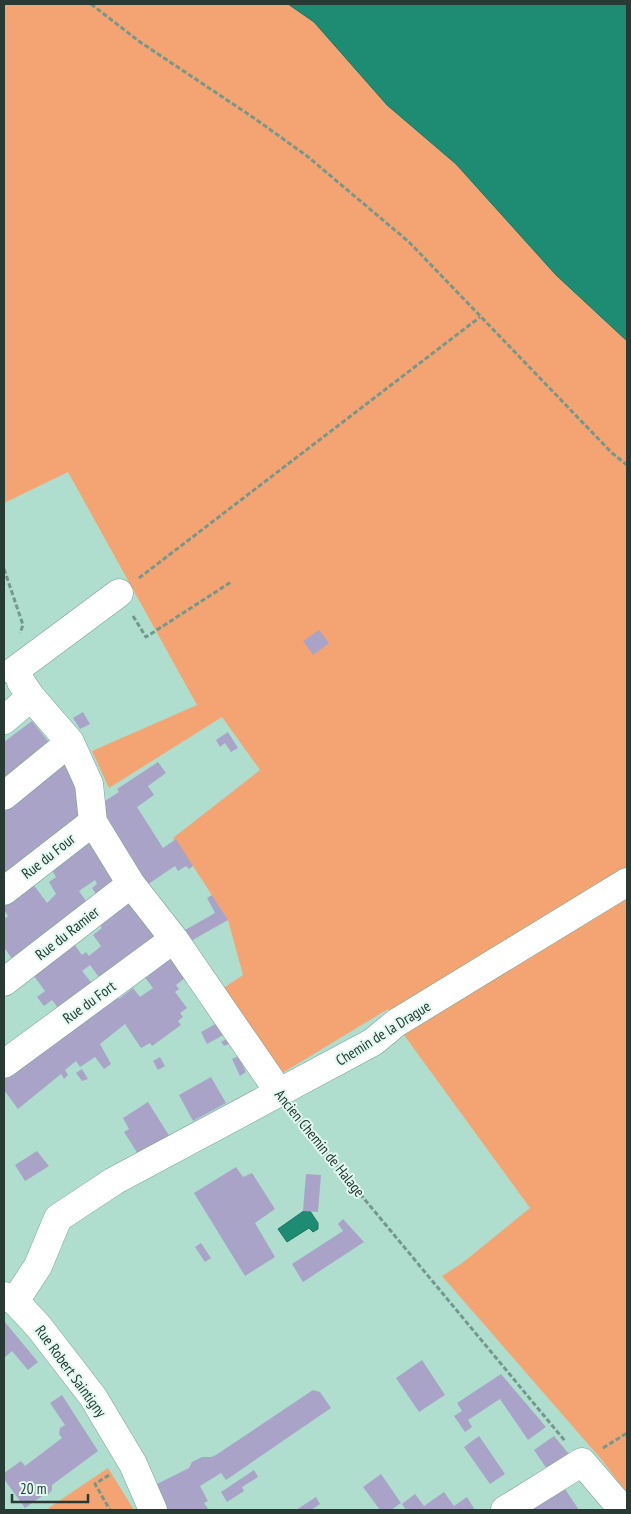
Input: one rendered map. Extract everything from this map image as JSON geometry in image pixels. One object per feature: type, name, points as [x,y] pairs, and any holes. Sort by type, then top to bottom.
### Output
[{"type":"street","points":[[9,664],[119,593]]},
{"type":"street","name":"Ancien Chemin de Halage","points":[[9,664],[31,697],[70,742],[89,784],[93,822],[131,884],[174,939],[279,1092]]},
{"type":"street","points":[[4,720],[31,697]]},
{"type":"street","points":[[4,796],[70,742]]},
{"type":"street","name":"Rue du Four","points":[[4,891],[93,822]]},
{"type":"street","name":"Chemin de la Drague","points":[[10,1298],[38,1266],[58,1218],[114,1181],[374,1042],[396,1023],[627,882]]},
{"type":"street","name":"Rue du Ramier","points":[[4,982],[131,884]]},
{"type":"street","name":"Rue du Fort","points":[[4,1064],[174,939]]},
{"type":"street","name":"Rue Robert Saintigny","points":[[10,1298],[40,1327],[93,1397],[133,1464],[153,1510]]},
{"type":"street","points":[[505,1510],[582,1462],[623,1510]]},
{"type":"path","points":[[90,4],[140,42],[254,118],[307,156],[409,242],[612,453],[627,465]]},
{"type":"path","points":[[231,582],[146,637],[119,593],[480,317]]},
{"type":"path","points":[[4,569],[23,625],[9,664]]},
{"type":"path","name":"Ancien Chemin de Halage","points":[[279,1092],[290,1109],[582,1462]]},
{"type":"path","points":[[110,1510],[95,1484],[116,1470],[133,1464]]},
{"type":"shaded area","points":[[4,4],[288,4],[314,22],[387,105],[456,164],[556,275],[627,341],[627,1493],[601,1459],[442,1276],[461,1264],[530,1208],[404,1035],[388,1009],[274,1078],[222,989],[243,975],[228,920],[173,838],[260,770],[222,717],[109,788],[92,751],[197,705],[68,472],[4,503]]},
{"type":"shaded area","points":[[288,4],[627,4],[627,341],[556,275],[456,164],[387,105],[314,22]]},
{"type":"shaded area","points":[[308,1208],[318,1223],[318,1229],[313,1232],[309,1228],[287,1242],[278,1229]]},
{"type":"shaded area","points":[[108,1468],[134,1510],[47,1510],[50,1507]]},
{"type":"building","points":[[319,630],[329,643],[313,655],[303,641]]},
{"type":"building","points":[[83,712],[90,724],[80,729],[73,718]]},
{"type":"building","points":[[32,721],[52,746],[4,790],[4,742]]},
{"type":"building","points":[[228,732],[238,748],[231,752],[225,743],[220,747],[216,740]]},
{"type":"building","points":[[70,753],[82,823],[4,884],[4,805]]},
{"type":"building","points":[[158,762],[166,773],[148,786],[154,795],[137,807],[163,848],[176,839],[193,866],[189,869],[186,866],[178,871],[175,866],[141,889],[94,808],[119,792],[117,789]]},
{"type":"building","points":[[91,833],[120,880],[98,897],[92,888],[97,884],[95,880],[79,891],[88,904],[14,962],[4,947],[4,919],[8,916],[4,910],[4,901],[30,880],[47,903],[56,894],[49,882],[56,877],[49,865]]},
{"type":"building","points":[[128,891],[161,938],[103,983],[90,965],[82,971],[96,988],[62,1013],[52,1000],[44,1006],[37,997],[45,991],[28,968],[69,937],[82,955],[86,952],[89,956],[101,946],[93,935],[102,928],[94,917]]},
{"type":"building","points":[[212,895],[228,920],[191,941],[185,930],[215,913],[207,898]]},
{"type":"building","points":[[168,949],[189,975],[176,985],[179,989],[175,992],[187,1008],[180,1013],[183,1017],[178,1021],[181,1025],[152,1046],[150,1043],[141,1048],[125,1024],[100,1044],[111,1064],[104,1069],[95,1057],[80,1067],[76,1061],[65,1070],[68,1075],[64,1079],[61,1074],[18,1109],[4,1090],[4,1074],[113,990],[119,999],[133,988],[140,997],[153,988],[139,970]]},
{"type":"building","points":[[219,1022],[225,1034],[207,1044],[201,1032]]},
{"type":"building","points":[[228,1038],[231,1043],[224,1046],[221,1042]]},
{"type":"building","points":[[238,1056],[246,1072],[240,1076],[232,1059]]},
{"type":"building","points":[[160,1057],[165,1066],[158,1070],[153,1061]]},
{"type":"building","points":[[82,1069],[88,1079],[82,1081],[76,1073]]},
{"type":"building","points":[[211,1077],[226,1103],[193,1121],[179,1095]]},
{"type":"building","points":[[148,1102],[170,1137],[156,1146],[155,1143],[138,1154],[124,1132],[129,1129],[123,1118]]},
{"type":"building","points":[[37,1151],[49,1166],[25,1181],[15,1165]]},
{"type":"building","points":[[236,1167],[243,1177],[252,1173],[275,1209],[255,1223],[275,1257],[245,1276],[194,1193]]},
{"type":"building","points":[[306,1174],[321,1175],[318,1212],[303,1211]]},
{"type":"building","points":[[343,1219],[364,1242],[303,1282],[292,1264],[343,1231],[338,1224]]},
{"type":"building","points":[[201,1243],[211,1258],[205,1262],[195,1247]]},
{"type":"building","points":[[4,1321],[38,1362],[28,1370],[12,1351],[4,1358]]},
{"type":"building","points":[[422,1360],[445,1395],[419,1412],[396,1378]]},
{"type":"building","points":[[501,1374],[546,1427],[528,1440],[500,1399],[468,1420],[472,1427],[465,1432],[454,1416],[462,1411],[457,1403]]},
{"type":"building","points":[[313,1390],[320,1392],[331,1408],[226,1480],[221,1473],[200,1486],[208,1501],[204,1503],[209,1510],[164,1510],[151,1487],[189,1468],[192,1462],[202,1457],[216,1455]]},
{"type":"building","points":[[62,1395],[98,1451],[52,1485],[52,1490],[48,1495],[45,1494],[25,1508],[4,1479],[4,1473],[21,1461],[25,1466],[62,1438],[59,1434],[60,1428],[65,1425],[50,1403]]},
{"type":"building","points":[[479,1436],[505,1474],[490,1484],[464,1447]]},
{"type":"building","points":[[554,1436],[569,1454],[547,1469],[534,1450]]},
{"type":"building","points":[[254,1470],[258,1477],[242,1487],[244,1491],[227,1502],[221,1492]]},
{"type":"building","points":[[381,1474],[401,1503],[391,1510],[380,1510],[363,1487]]},
{"type":"building","points":[[563,1486],[579,1510],[525,1510]]},
{"type":"building","points":[[444,1492],[454,1506],[467,1497],[475,1510],[406,1510],[402,1504],[415,1494],[424,1506]]},
{"type":"building","points":[[316,1497],[320,1504],[311,1510],[296,1510]]}]
